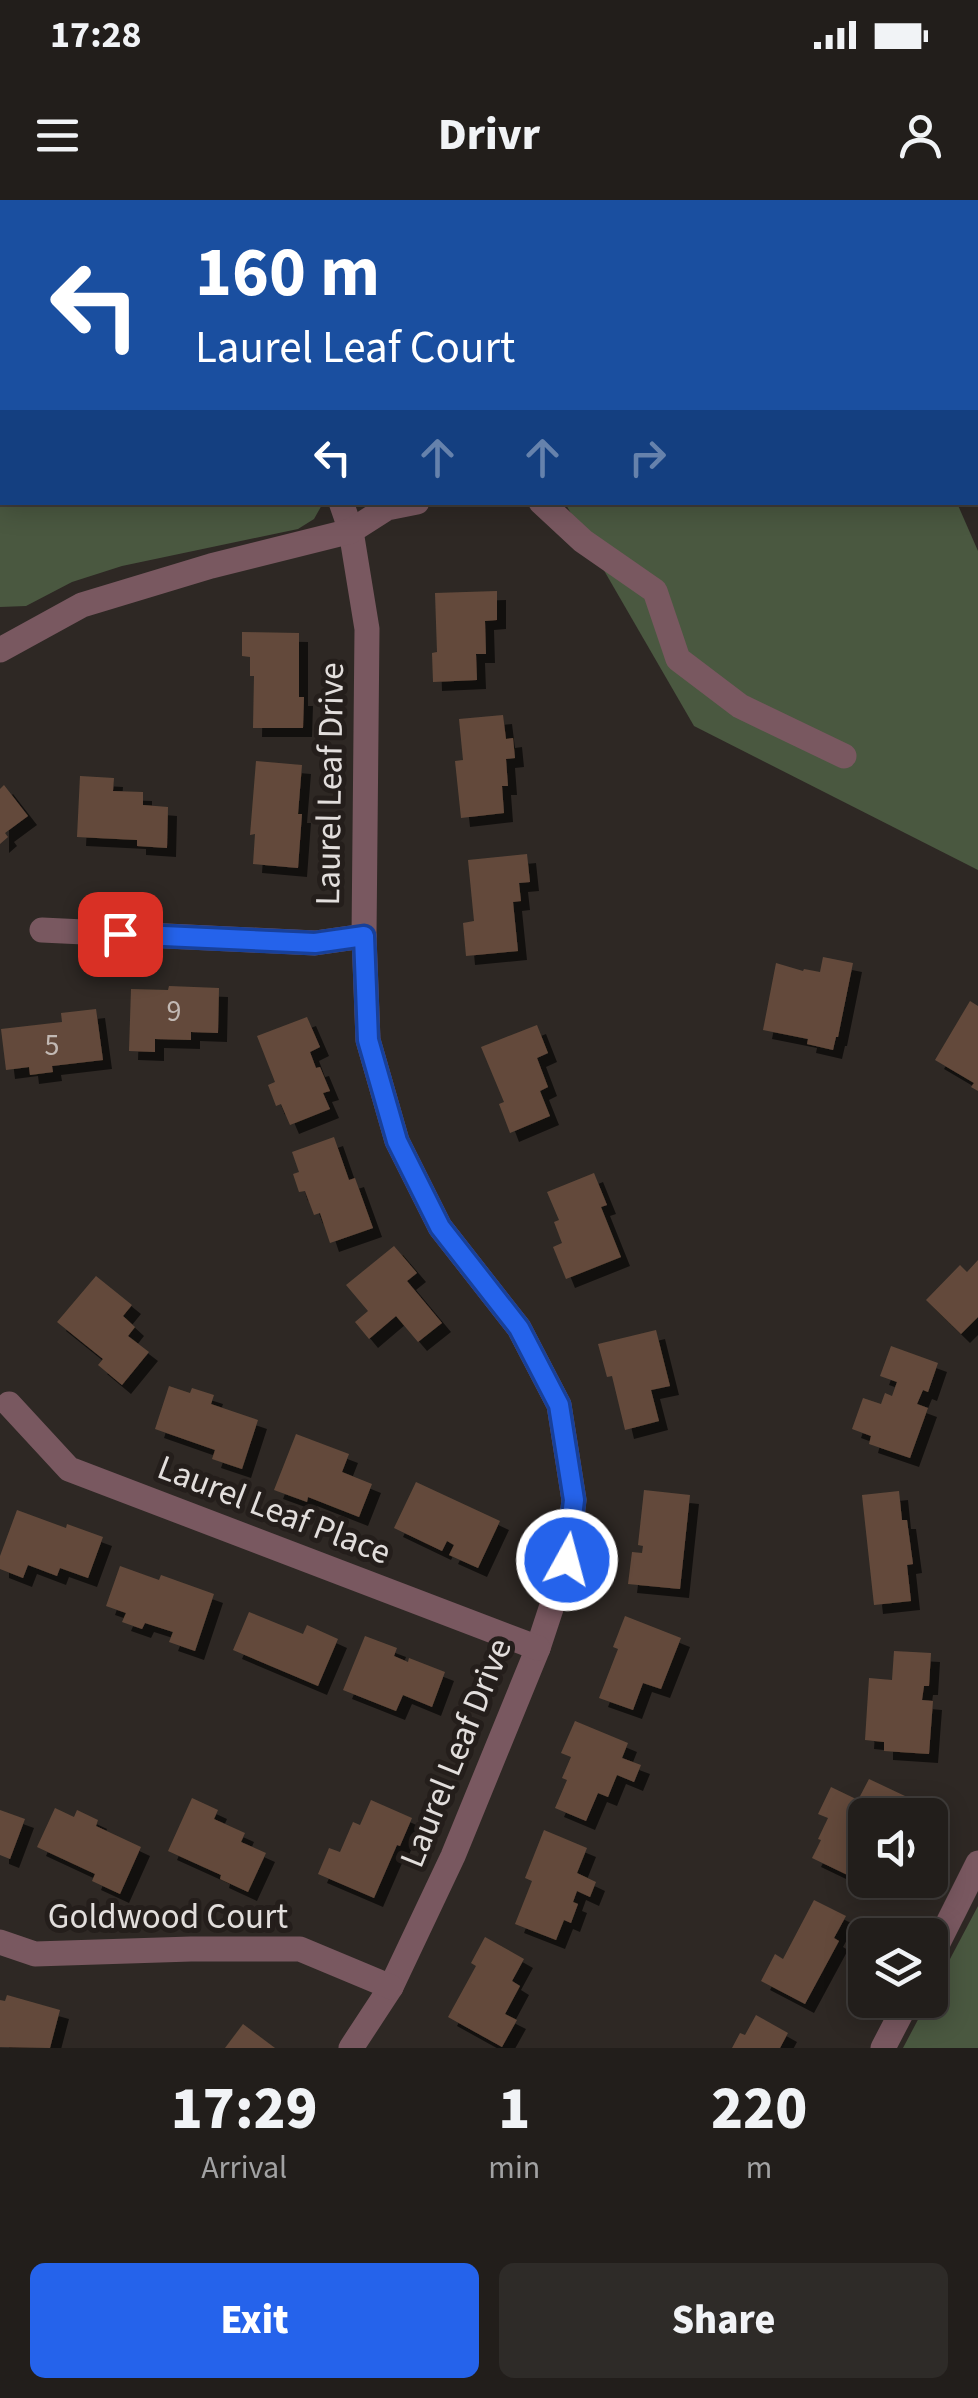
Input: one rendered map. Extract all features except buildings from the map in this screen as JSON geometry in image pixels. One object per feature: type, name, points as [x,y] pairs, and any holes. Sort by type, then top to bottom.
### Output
[{"type":"street","name":"Laurel Leaf Drive","points":[[342,505],[351,532],[367,629],[364,936],[368,1040],[397,1141],[440,1227],[519,1328],[559,1405],[574,1500],[567,1560],[538,1648],[453,1856],[391,1987],[351,2048]]},
{"type":"street","points":[[0,650],[82,605],[211,566],[351,532],[387,508],[402,505]]},
{"type":"street","points":[[544,505],[583,541],[656,591],[678,660],[740,706],[844,756]]},
{"type":"street","points":[[42,930],[315,943],[364,936]]},
{"type":"street","name":"Laurel Leaf Place","points":[[9,1404],[69,1469],[538,1648]]},
{"type":"street","points":[[948,1924],[978,1863]]},
{"type":"street","name":"Goldwood Court","points":[[0,1942],[35,1954],[300,1949],[391,1987]]},
{"type":"street","points":[[882,2048],[898,2018]]},
{"type":"green space","points":[[0,505],[322,505],[314,519],[298,529],[122,566],[72,582],[26,606],[0,607]]},
{"type":"green space","points":[[566,505],[958,505],[978,551],[978,870],[694,726]]},
{"type":"green space","points":[[978,1906],[978,2048],[903,2048],[919,2018],[948,2018],[948,1963]]},
{"type":"route","points":[[120,934],[315,943],[364,936],[368,1040],[397,1141],[440,1227],[519,1328],[559,1405],[574,1500],[567,1560]]}]
